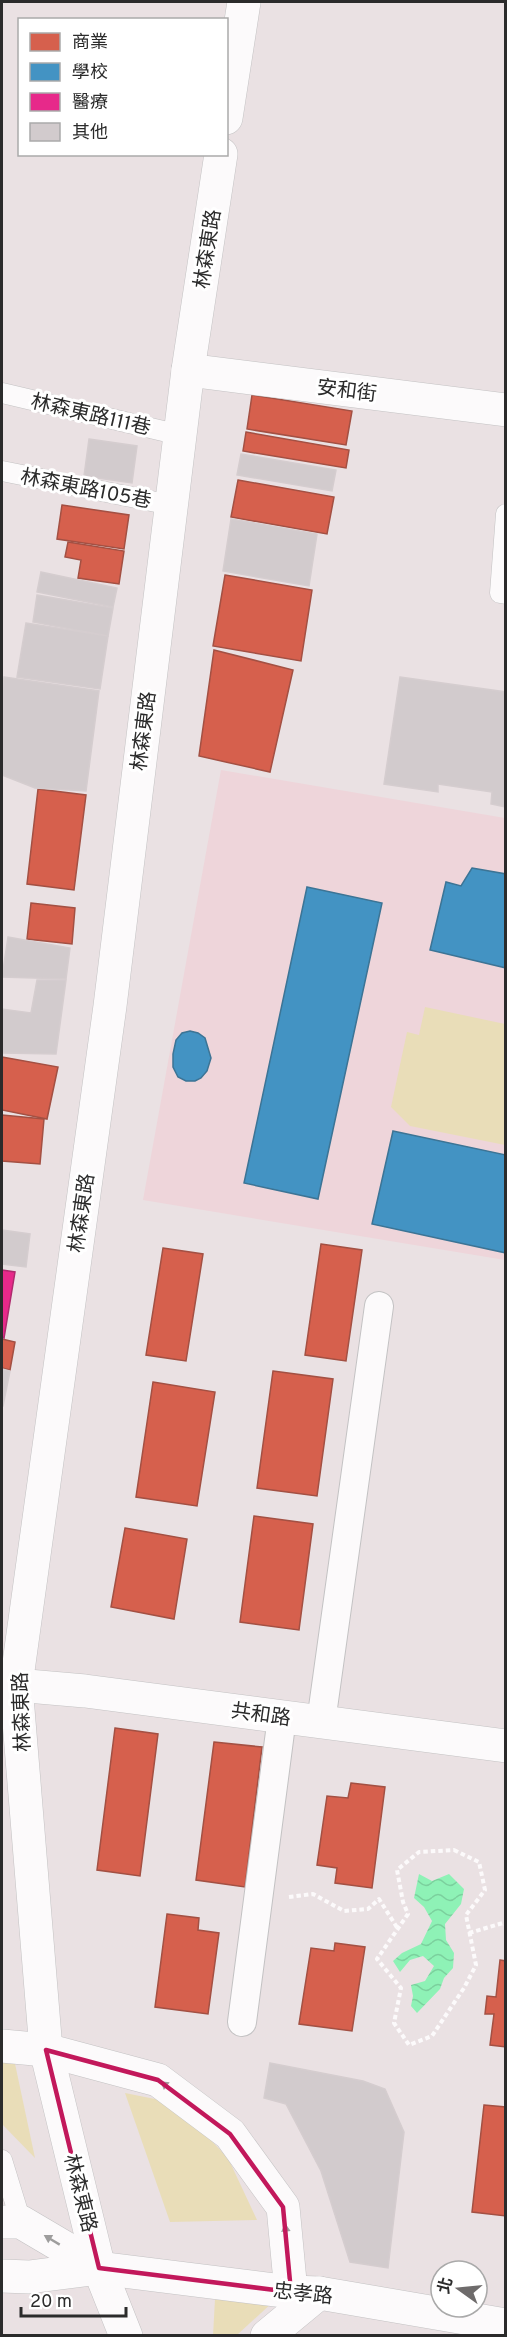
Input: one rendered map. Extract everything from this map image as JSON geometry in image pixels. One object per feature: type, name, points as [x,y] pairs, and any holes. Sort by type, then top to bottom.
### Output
[{"type":"main road","points":[[228,105],[244,2]]},
{"type":"main road","name":"林森東路","points":[[126,2336],[99,2268],[46,2050],[9,1681],[110,1006],[188,370],[221,156]]},
{"type":"main road","name":"安和街","points":[[188,370],[506,410]]},
{"type":"main road","name":"共和路","points":[[9,1681],[506,1746]]},
{"type":"main road","points":[[2,2046],[46,2050],[158,2080],[230,2134],[283,2206],[305,2292],[267,2336]]},
{"type":"main road","name":"忠孝路","points":[[11,2222],[99,2268]]},
{"type":"main road","name":"忠孝路","points":[[2,2276],[29,2277],[99,2268],[305,2292],[506,2325]]},
{"type":"street","points":[[321,1722],[379,1306]]},
{"type":"street","points":[[242,2022],[282,1717]]},
{"type":"lane","name":"林森東路111巷","points":[[2,393],[180,435]]},
{"type":"lane","name":"林森東路105巷","points":[[2,471],[171,505]]},
{"type":"lane","points":[[506,514],[500,593],[506,594]]},
{"type":"lane","name":"忠孝路","points":[[2,2160],[11,2222]]},
{"type":"path","points":[[453,1850],[479,1862],[485,1890],[466,1914],[476,1965],[464,1988],[432,2036],[409,2045],[394,2023],[400,1988],[377,1959],[398,1929],[408,1914],[403,1902],[397,1870],[419,1852],[453,1850]]},
{"type":"path","points":[[258,1902],[313,1894],[344,1911],[368,1909],[380,1899],[398,1929]]},
{"type":"path","points":[[469,1933],[503,1923],[506,1925]]},
{"type":"highlighted area","points":[[46,2050],[158,2080],[230,2134],[283,2207],[291,2292],[99,2268]]},
{"type":"shaded area","points":[[221,770],[505,818],[505,1260],[143,1200]]},
{"type":"shaded area","points":[[425,1007],[505,1024],[505,1145],[410,1126],[391,1107],[407,1032],[419,1035]]},
{"type":"shaded area","points":[[2,2058],[14,2059],[35,2158],[2,2124]]},
{"type":"shaded area","points":[[125,2093],[175,2103],[228,2158],[257,2220],[170,2222]]},
{"type":"shaded area","points":[[215,2299],[274,2301],[237,2335],[213,2336]]},
{"type":"water","points":[[419,1874],[432,1881],[449,1874],[464,1889],[461,1904],[445,1924],[446,1940],[454,1953],[453,1968],[444,1978],[440,1989],[417,2013],[411,2006],[413,1996],[411,1985],[425,1981],[434,1966],[423,1956],[410,1960],[400,1972],[393,1961],[402,1953],[421,1944],[432,1921],[424,1907],[414,1898]]},
{"type":"building: 商業","points":[[252,395],[352,411],[346,445],[247,429]]},
{"type":"building: 商業","points":[[246,432],[349,450],[346,468],[243,451]]},
{"type":"building: 商業","points":[[238,480],[334,497],[327,534],[231,517]]},
{"type":"building: 商業","points":[[62,505],[129,515],[124,549],[57,539]]},
{"type":"building: 商業","points":[[68,542],[124,551],[119,584],[78,578],[81,560],[65,557]]},
{"type":"building: 商業","points":[[225,575],[312,590],[301,661],[213,646]]},
{"type":"building: 商業","points":[[214,650],[293,670],[270,772],[199,756]]},
{"type":"building: 商業","points":[[38,789],[86,795],[74,890],[27,884]]},
{"type":"building: 商業","points":[[31,903],[75,908],[72,944],[27,939]]},
{"type":"building: 商業","points":[[2,1057],[58,1067],[47,1119],[2,1110]]},
{"type":"building: 商業","points":[[2,1115],[44,1119],[40,1164],[2,1161]]},
{"type":"building: 商業","points":[[321,1244],[362,1250],[346,1361],[305,1355]]},
{"type":"building: 商業","points":[[163,1248],[203,1254],[186,1361],[146,1355]]},
{"type":"building: 商業","points":[[2,1339],[15,1342],[10,1370],[2,1368]]},
{"type":"building: 商業","points":[[273,1371],[333,1379],[317,1496],[257,1488]]},
{"type":"building: 商業","points":[[153,1382],[215,1392],[197,1506],[136,1497]]},
{"type":"building: 商業","points":[[254,1516],[313,1524],[299,1630],[240,1622]]},
{"type":"building: 商業","points":[[125,1528],[187,1539],[174,1619],[111,1607]]},
{"type":"building: 商業","points":[[115,1728],[158,1734],[140,1876],[97,1870]]},
{"type":"building: 商業","points":[[214,1742],[262,1747],[245,1887],[196,1880]]},
{"type":"building: 商業","points":[[351,1783],[385,1787],[372,1888],[335,1883],[337,1868],[317,1865],[327,1796],[348,1798]]},
{"type":"building: 商業","points":[[167,1914],[199,1918],[198,1930],[219,1933],[208,2014],[155,2007]]},
{"type":"building: 商業","points":[[335,1943],[365,1947],[352,2031],[299,2024],[311,1948],[334,1951]]},
{"type":"building: 商業","points":[[500,1960],[506,1961],[506,2047],[490,2045],[494,2014],[485,2014],[487,1996],[496,1997]]},
{"type":"building: 商業","points":[[484,2105],[506,2107],[506,2216],[472,2212]]},
{"type":"building: 學校","points":[[472,868],[506,874],[506,968],[430,950],[446,882],[461,886]]},
{"type":"building: 學校","points":[[307,887],[382,903],[318,1199],[244,1183]]},
{"type":"building: 學校","points":[[190,1031],[205,1038],[211,1058],[207,1071],[195,1081],[186,1081],[178,1077],[173,1067],[176,1040],[182,1033]]},
{"type":"building: 學校","points":[[393,1131],[506,1155],[506,1253],[372,1224]]},
{"type":"building: 醫療","points":[[2,1270],[15,1272],[4,1338],[2,1337]]},
{"type":"building: 其他","points":[[89,439],[137,446],[132,483],[84,476]]},
{"type":"building: 其他","points":[[241,454],[336,470],[332,491],[237,475]]},
{"type":"building: 其他","points":[[231,519],[317,534],[309,586],[223,571]]},
{"type":"building: 其他","points":[[41,572],[117,588],[113,607],[37,592]]},
{"type":"building: 其他","points":[[37,595],[113,608],[108,636],[33,622]]},
{"type":"building: 其他","points":[[26,623],[108,636],[100,689],[17,677]]},
{"type":"building: 其他","points":[[4,677],[99,691],[86,791],[35,788],[2,775]]},
{"type":"building: 其他","points":[[400,677],[506,692],[506,807],[491,804],[492,792],[438,784],[438,792],[384,784]]},
{"type":"building: 其他","points":[[8,937],[70,948],[66,979],[2,977]]},
{"type":"building: 其他","points":[[37,980],[66,980],[56,1054],[2,1053],[2,1009],[31,1013]]},
{"type":"building: 其他","points":[[2,1230],[30,1234],[26,1267],[2,1264]]},
{"type":"building: 其他","points":[[2,1369],[10,1371],[3,1406],[2,1406]]},
{"type":"building: 其他","points":[[270,2063],[363,2081],[385,2089],[404,2132],[388,2268],[350,2262],[321,2171],[286,2104],[264,2098]]}]
